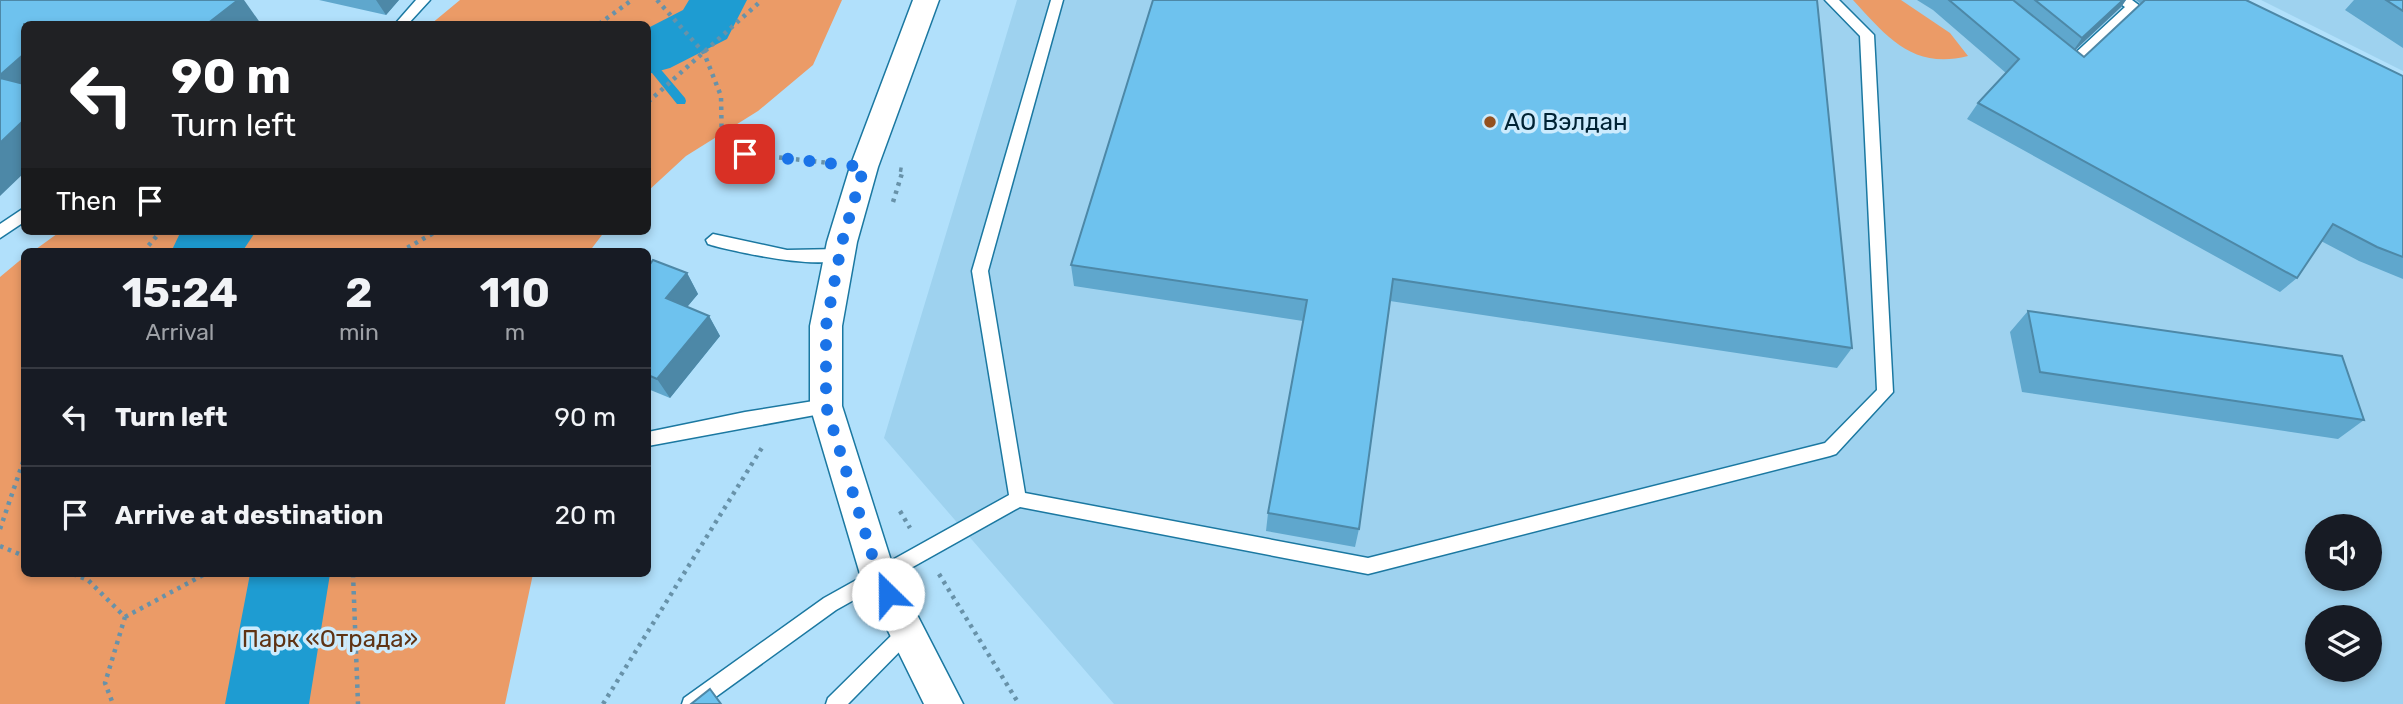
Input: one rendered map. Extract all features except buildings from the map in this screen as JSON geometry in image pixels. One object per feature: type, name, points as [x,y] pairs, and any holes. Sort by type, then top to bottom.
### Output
[{"type":"street","points":[[926,0],[864,167],[840,255],[826,326],[826,406],[878,574],[944,704]]},
{"type":"lane","points":[[404,21],[424,0]]},
{"type":"lane","points":[[1018,499],[980,271],[1057,0]]},
{"type":"lane","points":[[691,704],[830,604],[878,574],[1018,499],[1368,566],[1830,449],[1885,392],[1867,35],[1830,0]]},
{"type":"lane","points":[[2061,56],[2071,65],[2134,6],[2121,0]]},
{"type":"lane","points":[[0,232],[21,216]]},
{"type":"lane","points":[[713,240],[787,256],[840,255]]},
{"type":"lane","points":[[651,438],[826,406]]},
{"type":"lane","points":[[835,704],[907,632]]},
{"type":"path","points":[[603,21],[632,0]]},
{"type":"path","points":[[657,0],[704,53],[721,96],[722,151],[903,170],[891,209]]},
{"type":"path","points":[[651,99],[762,0]]},
{"type":"path","points":[[407,248],[430,235]]},
{"type":"path","points":[[603,704],[783,412]]},
{"type":"path","points":[[0,528],[21,468]]},
{"type":"path","points":[[896,506],[1019,704]]},
{"type":"path","points":[[0,546],[21,555]]},
{"type":"path","points":[[80,577],[88,580],[125,617]]},
{"type":"path","points":[[113,704],[105,683],[125,617],[199,577]]},
{"type":"path","points":[[353,577],[358,704]]},
{"type":"shaded area","points":[[1017,0],[2200,0],[2403,100],[2403,704],[1114,704],[884,438]]},
{"type":"shaded area","points":[[2261,0],[2403,0],[2403,71]]},
{"type":"green space","points":[[460,0],[842,0],[813,65],[758,111],[686,156],[651,188],[651,21],[435,21]]},
{"type":"green space","points":[[1853,0],[1901,0],[1950,33],[1968,56],[1949,59],[1916,54],[1890,38]]},
{"type":"green space","points":[[55,235],[602,235],[592,248],[38,248]]},
{"type":"green space","name":"Парк «Отрада»","points":[[21,260],[21,577],[532,577],[505,704],[0,704],[0,277]]},
{"type":"waterway","points":[[651,52],[706,24],[718,0]]},
{"type":"waterway","points":[[651,66],[681,101]]},
{"type":"waterway","points":[[207,248],[216,235]]},
{"type":"waterway","points":[[267,704],[289,577]]},
{"type":"place","name":"АО Вэлдан","points":[[1490,122]]},
{"type":"route","points":[[745,154],[864,167],[842,242],[826,326],[826,406],[878,574],[888,594]]}]
